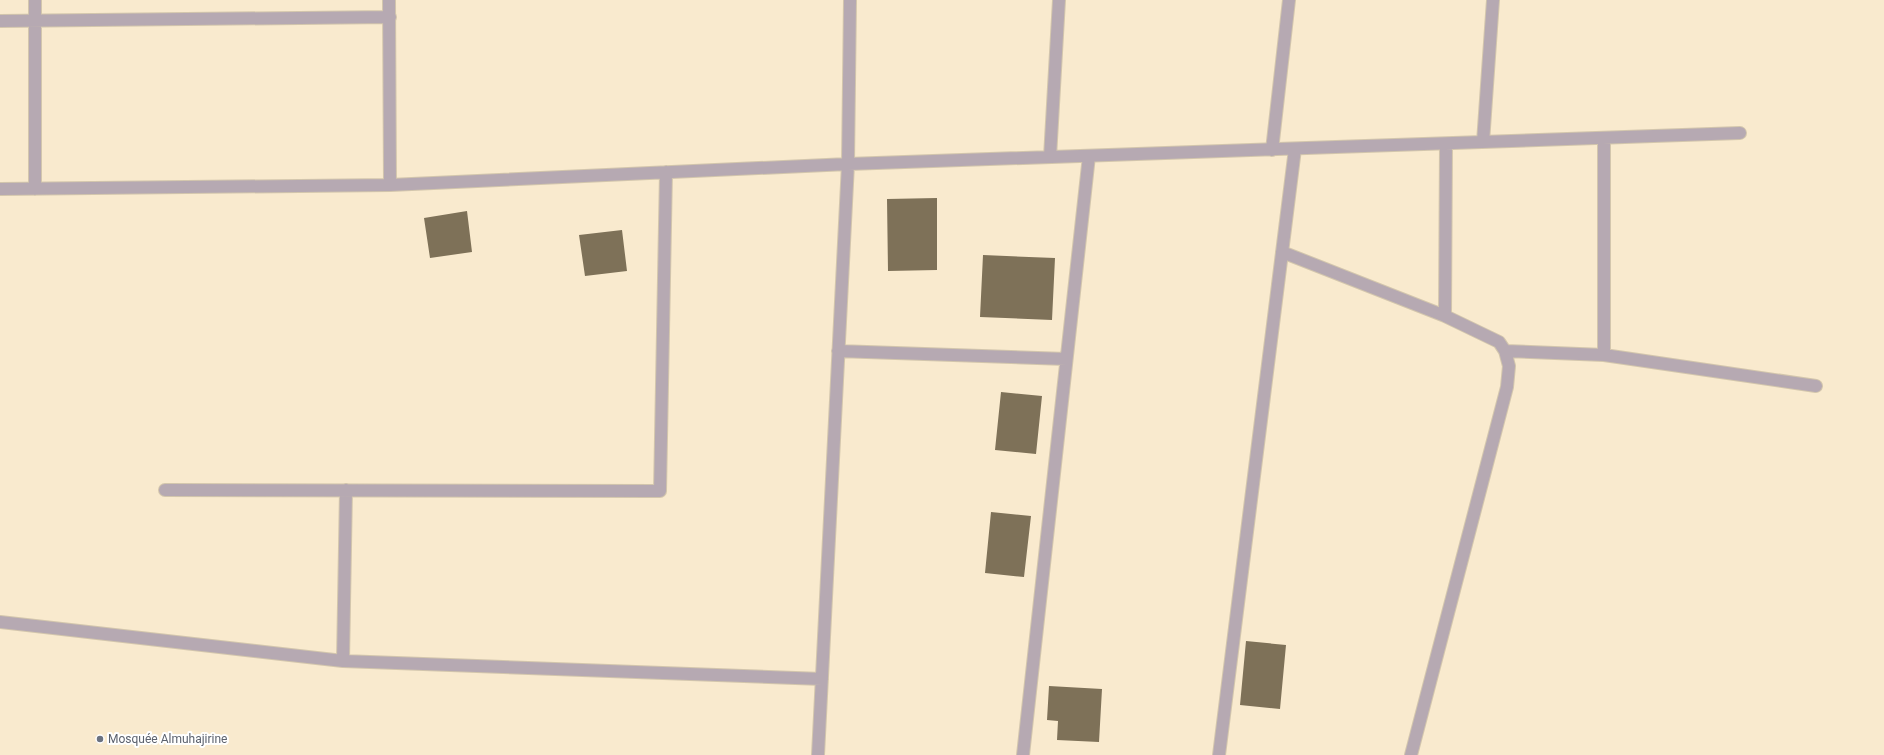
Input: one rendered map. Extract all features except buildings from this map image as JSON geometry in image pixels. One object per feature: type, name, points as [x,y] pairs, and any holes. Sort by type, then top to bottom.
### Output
[{"type":"street","points":[[35,0],[35,189]]},
{"type":"street","points":[[390,0],[390,185]]},
{"type":"street","points":[[818,755],[848,164],[850,0]]},
{"type":"street","points":[[1050,157],[1059,0]]},
{"type":"street","points":[[1272,150],[1289,0]]},
{"type":"street","points":[[1483,142],[1493,0]]},
{"type":"street","points":[[0,21],[390,17]]},
{"type":"street","points":[[0,189],[390,185],[848,164],[1740,133]]},
{"type":"street","points":[[1604,138],[1604,355]]},
{"type":"street","points":[[1445,316],[1446,144]]},
{"type":"street","points":[[1219,755],[1295,149]]},
{"type":"street","points":[[1023,755],[1089,156]]},
{"type":"street","points":[[165,490],[660,491],[666,172]]},
{"type":"street","points":[[1282,252],[1445,316],[1499,342],[1505,350],[1509,366],[1507,387],[1411,755]]},
{"type":"street","points":[[1505,350],[1604,355],[1816,386]]},
{"type":"street","points":[[838,351],[1066,359]]},
{"type":"street","points":[[343,661],[346,490]]},
{"type":"street","points":[[0,622],[343,661],[822,679]]},
{"type":"place","name":"Mosquée Almuhajirine","points":[[100,739]]}]
